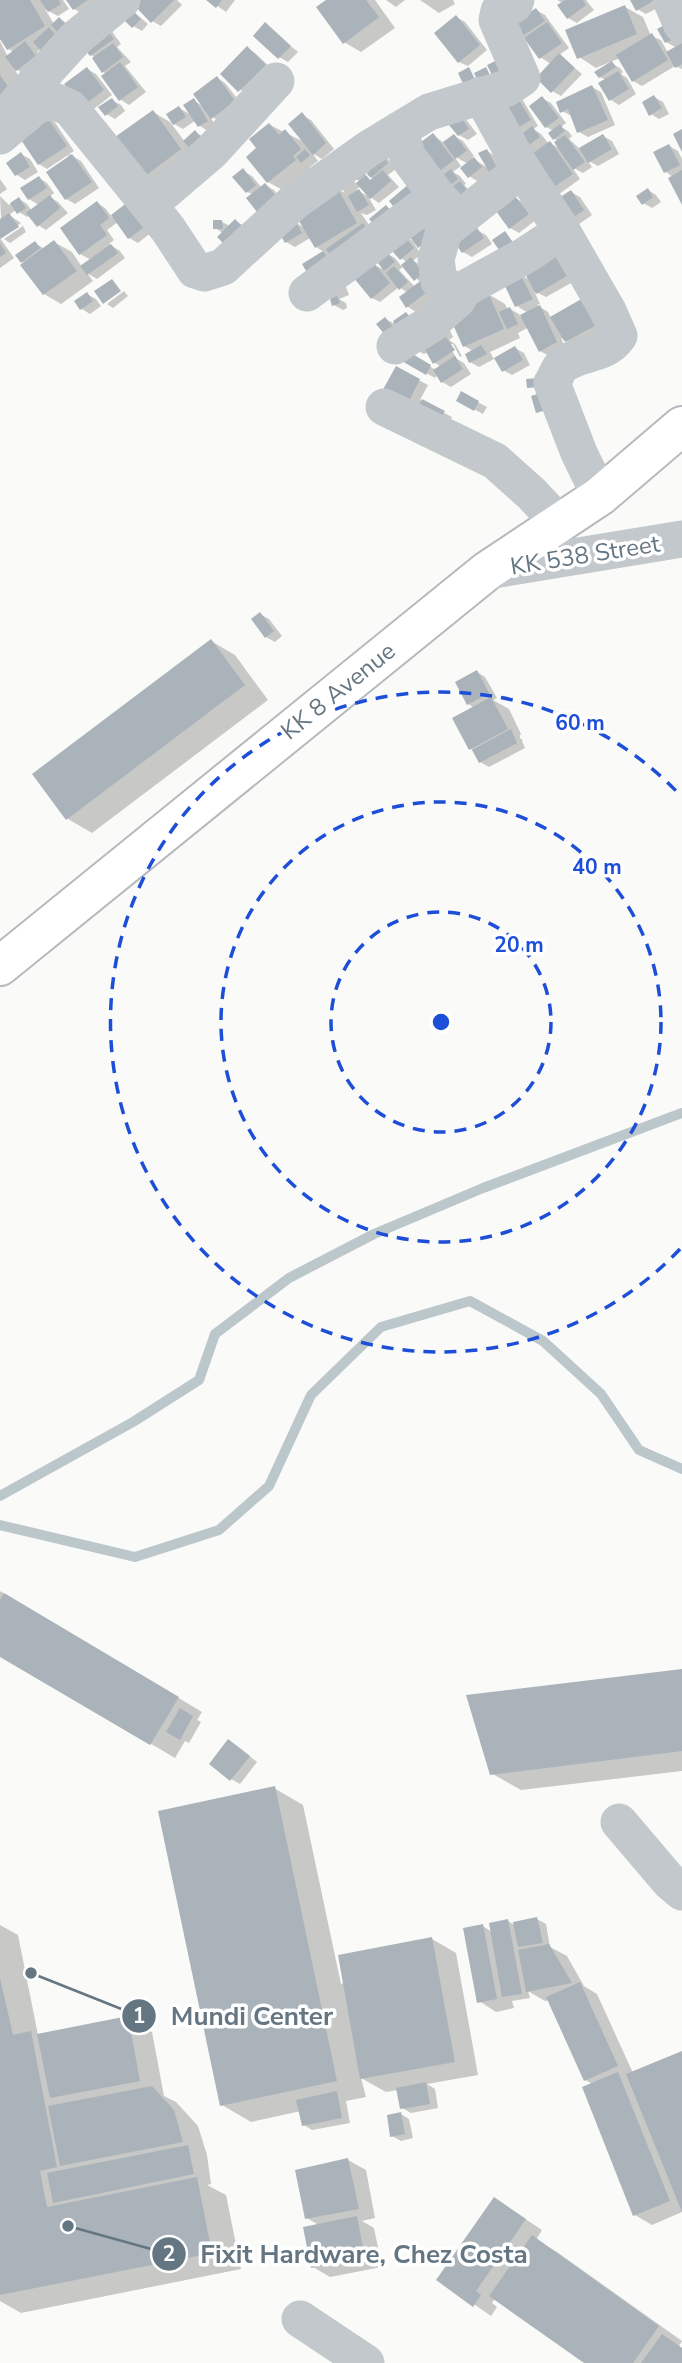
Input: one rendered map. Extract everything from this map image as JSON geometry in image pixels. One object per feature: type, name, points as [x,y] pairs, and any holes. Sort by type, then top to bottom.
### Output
[{"type":"main road","name":"KK 8 Avenue","points":[[0,966],[487,571],[600,496],[682,426]]},
{"type":"street","points":[[0,118],[5,116],[76,38],[122,0]]},
{"type":"street","points":[[0,136],[37,105],[54,101],[70,108],[149,205],[195,270],[204,273],[223,267],[293,202],[368,149],[429,112],[507,88],[522,78],[497,20],[499,10],[514,5],[516,0]]},
{"type":"street","points":[[671,0],[682,25]]},
{"type":"street","points":[[149,205],[211,152],[276,82]]},
{"type":"street","points":[[481,95],[522,169],[562,231],[619,336],[602,352],[574,359],[560,368],[552,383],[579,453],[600,496]]},
{"type":"street","points":[[400,131],[408,157],[448,208],[436,259],[449,288]]},
{"type":"street","points":[[307,292],[398,224],[448,208],[522,169]]},
{"type":"street","points":[[395,346],[431,323],[457,300],[398,224]]},
{"type":"street","points":[[449,288],[562,231]]},
{"type":"street","points":[[384,407],[495,461],[559,523]]},
{"type":"street","name":"KK 538 Street","points":[[487,571],[682,539]]},
{"type":"street","points":[[619,1822],[682,1892]]},
{"type":"street","points":[[300,2319],[366,2363]]},
{"type":"building","points":[[0,0],[30,0],[45,26],[7,50],[0,39]]},
{"type":"building","points":[[40,0],[59,0],[61,4],[48,12]]},
{"type":"building","points":[[66,0],[88,0],[73,10]]},
{"type":"building","points":[[138,0],[174,0],[151,23],[134,5]]},
{"type":"building","points":[[206,0],[222,0],[216,8]]},
{"type":"building","points":[[326,0],[366,0],[379,17],[343,44],[316,7]]},
{"type":"building","points":[[565,0],[583,0],[586,5],[567,19],[557,5]]},
{"type":"building","points":[[630,0],[655,0],[636,11]]},
{"type":"building","points":[[625,5],[637,34],[577,59],[565,30]]},
{"type":"building","points":[[128,6],[141,19],[132,28],[119,15]]},
{"type":"building","points":[[536,8],[545,21],[521,37],[512,25]]},
{"type":"building","points":[[456,15],[480,45],[458,63],[434,33]]},
{"type":"building","points":[[59,17],[69,27],[60,35],[51,25]]},
{"type":"building","points":[[672,21],[680,36],[665,43],[657,29]]},
{"type":"building","points":[[265,22],[291,46],[278,59],[253,36]]},
{"type":"building","points":[[547,22],[562,43],[539,59],[524,38]]},
{"type":"building","points":[[102,23],[114,39],[90,56],[78,41]]},
{"type":"building","points":[[49,27],[58,38],[42,52],[33,42]]},
{"type":"building","points":[[652,33],[668,60],[632,82],[616,55]]},
{"type":"building","points":[[25,41],[36,56],[16,71],[5,57]]},
{"type":"building","points":[[113,43],[123,57],[102,73],[92,58]]},
{"type":"building","points":[[682,43],[682,64],[675,68],[666,52]]},
{"type":"building","points":[[247,46],[266,65],[238,92],[220,74]]},
{"type":"building","points":[[559,53],[575,68],[551,93],[536,78]]},
{"type":"building","points":[[506,56],[495,81],[487,65]]},
{"type":"building","points":[[612,61],[616,67],[599,78],[594,72]]},
{"type":"building","points":[[120,62],[138,87],[119,101],[101,76]]},
{"type":"building","points":[[87,67],[104,90],[81,107],[64,84]]},
{"type":"building","points":[[469,67],[479,88],[468,94],[458,73]]},
{"type":"building","points":[[486,67],[493,81],[481,87],[474,73]]},
{"type":"building","points":[[618,71],[629,89],[609,101],[598,83]]},
{"type":"building","points":[[0,75],[14,95],[0,105]]},
{"type":"building","points":[[217,76],[235,101],[211,119],[193,94]]},
{"type":"building","points":[[592,85],[608,120],[577,133],[568,109],[560,113],[556,102]]},
{"type":"building","points":[[513,90],[531,120],[507,134],[489,103]]},
{"type":"building","points":[[654,95],[662,108],[649,116],[642,102]]},
{"type":"building","points":[[542,96],[559,118],[545,128],[529,106]]},
{"type":"building","points":[[112,98],[118,106],[105,116],[98,107]]},
{"type":"building","points":[[194,98],[208,121],[198,127],[183,105]]},
{"type":"building","points":[[179,106],[186,117],[173,125],[166,114]]},
{"type":"building","points":[[153,110],[181,149],[144,177],[115,137]]},
{"type":"building","points":[[457,111],[469,129],[458,136],[445,120]]},
{"type":"building","points":[[302,112],[326,143],[313,155],[288,124]]},
{"type":"building","points":[[45,114],[67,146],[38,165],[17,134]]},
{"type":"building","points":[[269,123],[279,135],[285,129],[301,149],[293,156],[296,160],[267,183],[246,157],[256,148],[249,139]]},
{"type":"building","points":[[560,124],[565,131],[553,140],[548,133]]},
{"type":"building","points":[[532,126],[540,137],[518,153],[511,143]]},
{"type":"building","points":[[682,129],[682,152],[673,134]]},
{"type":"building","points":[[195,130],[207,145],[196,155],[183,141]]},
{"type":"building","points":[[433,133],[454,160],[430,178],[409,151]]},
{"type":"building","points":[[454,134],[467,151],[455,159],[443,142]]},
{"type":"building","points":[[603,134],[612,149],[588,163],[579,148]]},
{"type":"building","points":[[565,135],[585,162],[573,170],[554,142]]},
{"type":"building","points":[[550,141],[573,174],[545,193],[522,161]]},
{"type":"building","points":[[669,144],[680,165],[664,173],[653,152]]},
{"type":"building","points":[[376,147],[388,163],[371,178],[367,174],[371,170],[366,173],[363,170],[366,174],[357,180],[348,170]]},
{"type":"building","points":[[305,149],[310,155],[301,163],[296,157]]},
{"type":"building","points":[[487,149],[500,174],[493,179],[478,153]]},
{"type":"building","points":[[21,152],[30,167],[15,176],[6,163]]},
{"type":"building","points":[[72,154],[92,182],[65,200],[46,172]]},
{"type":"building","points":[[474,157],[482,167],[468,178],[460,168]]},
{"type":"building","points":[[243,168],[256,185],[246,193],[232,177]]},
{"type":"building","points":[[451,169],[458,179],[441,192],[434,181]]},
{"type":"building","points":[[383,170],[391,181],[370,199],[356,183],[366,175],[370,180]]},
{"type":"building","points":[[682,170],[682,205],[668,178]]},
{"type":"building","points":[[39,176],[47,188],[28,200],[20,188]]},
{"type":"building","points":[[460,181],[469,193],[453,205],[444,193]]},
{"type":"building","points":[[265,183],[279,200],[260,216],[246,198]]},
{"type":"building","points":[[410,183],[423,198],[401,216],[389,201]]},
{"type":"building","points":[[336,186],[357,223],[315,248],[293,211]]},
{"type":"building","points":[[648,188],[653,197],[642,205],[636,196]]},
{"type":"building","points":[[359,189],[369,205],[357,212],[348,196]]},
{"type":"building","points":[[571,190],[584,210],[562,225],[548,205]]},
{"type":"building","points":[[50,195],[60,208],[37,227],[26,213]]},
{"type":"building","points":[[515,196],[529,214],[509,229],[496,211]]},
{"type":"building","points":[[19,197],[26,208],[17,214],[10,203]]},
{"type":"building","points":[[97,201],[109,218],[100,225],[107,235],[79,255],[60,228]]},
{"type":"building","points":[[128,202],[146,226],[128,239],[111,215]]},
{"type":"building","points":[[386,205],[398,219],[381,233],[369,219]]},
{"type":"building","points":[[9,213],[19,227],[0,239],[0,219]]},
{"type":"building","points":[[415,218],[431,237],[418,248],[403,228]]},
{"type":"building","points":[[235,219],[246,230],[227,247],[217,237]]},
{"type":"building","points":[[294,219],[302,233],[285,243],[277,229]]},
{"type":"building","points":[[213,220],[222,220],[223,229],[213,229]]},
{"type":"building","points":[[363,223],[373,237],[335,263],[326,249]]},
{"type":"building","points":[[477,228],[484,238],[462,253],[455,243]]},
{"type":"building","points":[[505,231],[517,248],[504,257],[492,240]]},
{"type":"building","points":[[402,233],[414,248],[400,260],[388,246]]},
{"type":"building","points":[[54,240],[77,271],[43,295],[20,265]]},
{"type":"building","points":[[35,241],[40,248],[21,263],[15,255]]},
{"type":"building","points":[[0,243],[6,253],[0,257]]},
{"type":"building","points":[[111,244],[118,253],[87,275],[80,266]]},
{"type":"building","points":[[559,250],[572,273],[536,294],[523,270]]},
{"type":"building","points":[[323,251],[333,266],[312,281],[302,264]]},
{"type":"building","points":[[386,251],[395,262],[384,271],[375,259]]},
{"type":"building","points":[[411,257],[423,273],[414,281],[401,265]]},
{"type":"building","points":[[372,261],[390,283],[371,299],[353,277]]},
{"type":"building","points":[[394,266],[408,282],[399,290],[386,273]]},
{"type":"building","points":[[519,272],[533,299],[515,307],[502,280]]},
{"type":"building","points":[[427,276],[435,286],[406,308],[399,297]]},
{"type":"building","points":[[112,279],[121,291],[103,304],[94,291]]},
{"type":"building","points":[[87,292],[93,301],[80,310],[74,301]]},
{"type":"building","points":[[488,292],[504,329],[463,347],[447,311]]},
{"type":"building","points":[[590,294],[604,321],[565,342],[550,317]]},
{"type":"building","points":[[337,296],[340,303],[332,306],[330,299]]},
{"type":"building","points":[[540,305],[557,342],[539,352],[520,315]]},
{"type":"building","points":[[510,307],[518,324],[507,329],[499,312]]},
{"type":"building","points":[[406,312],[417,327],[403,337],[393,321]]},
{"type":"building","points":[[385,317],[394,328],[385,335],[376,324]]},
{"type":"building","points":[[446,337],[455,350],[433,364],[425,350]]},
{"type":"building","points":[[481,345],[487,354],[469,363],[465,354]]},
{"type":"building","points":[[515,346],[523,360],[502,372],[494,358]]},
{"type":"building","points":[[401,347],[431,365],[426,375],[395,357]]},
{"type":"building","points":[[455,356],[463,369],[441,383],[433,370]]},
{"type":"building","points":[[396,366],[420,379],[405,409],[380,395]]},
{"type":"building","points":[[539,378],[539,387],[527,388],[526,379]]},
{"type":"building","points":[[461,391],[479,401],[474,411],[456,401]]},
{"type":"building","points":[[544,392],[550,409],[536,413],[531,396]]},
{"type":"building","points":[[422,399],[445,411],[437,426],[414,414]]},
{"type":"building","points":[[260,612],[274,631],[265,638],[251,619]]},
{"type":"building","points":[[211,639],[245,685],[66,820],[32,774]]},
{"type":"building","points":[[477,670],[489,693],[467,705],[455,682]]},
{"type":"building","points":[[491,697],[508,729],[469,750],[452,718]]},
{"type":"building","points":[[511,729],[517,743],[479,763],[472,750]]},
{"type":"building","points":[[4,1593],[179,1697],[150,1745],[0,1657],[0,1600]]},
{"type":"building","points":[[682,1669],[682,1751],[490,1775],[466,1695]]},
{"type":"building","points":[[180,1708],[193,1716],[180,1740],[166,1732]]},
{"type":"building","points":[[228,1739],[250,1756],[230,1781],[209,1764]]},
{"type":"building","points":[[275,1786],[337,2081],[220,2106],[158,1811]]},
{"type":"building","points":[[537,1917],[543,1943],[518,1947],[513,1922]]},
{"type":"building","points":[[508,1919],[522,1994],[502,1997],[489,1923]]},
{"type":"building","points":[[483,1924],[497,1999],[477,2003],[463,1928]]},
{"type":"building","points":[[432,1937],[455,2062],[360,2079],[338,1955]]},
{"type":"building","points":[[549,1944],[572,1983],[526,1992],[518,1950]]},
{"type":"building","points":[[0,1978],[13,2035],[31,2031],[57,2167],[40,2171],[47,2207],[197,2177],[212,2253],[0,2295]]},
{"type":"building","points":[[580,1982],[618,2066],[584,2081],[546,1997]]},
{"type":"building","points":[[128,2016],[140,2081],[50,2098],[37,2034]]},
{"type":"building","points":[[682,2051],[682,2212],[626,2074]]},
{"type":"building","points":[[618,2072],[670,2201],[633,2216],[582,2087]]},
{"type":"building","points":[[426,2082],[430,2104],[400,2109],[396,2088]]},
{"type":"building","points":[[152,2086],[174,2110],[183,2142],[60,2166],[48,2106]]},
{"type":"building","points":[[337,2091],[342,2118],[302,2126],[296,2100]]},
{"type":"building","points":[[401,2112],[405,2134],[390,2137],[387,2115]]},
{"type":"building","points":[[188,2145],[194,2174],[53,2203],[47,2173]]},
{"type":"building","points":[[348,2158],[359,2209],[305,2219],[295,2170]]},
{"type":"building","points":[[494,2197],[526,2219],[476,2291],[481,2295],[473,2307],[436,2280]]},
{"type":"building","points":[[357,2216],[365,2258],[311,2268],[303,2227]]},
{"type":"building","points":[[532,2235],[659,2326],[633,2363],[584,2363],[489,2296]]},
{"type":"building","points":[[662,2334],[682,2348],[682,2363],[641,2363]]},
{"type":"waterway","points":[[0,1496],[133,1422],[199,1380],[215,1334],[289,1278],[374,1234],[483,1188],[682,1113]]},
{"type":"waterway","points":[[0,1525],[135,1557],[219,1530],[269,1486],[311,1395],[381,1327],[470,1301],[543,1341],[601,1394],[639,1450],[682,1469]]},
{"type":"place","name":"Mundi Center","points":[[31,1973]]},
{"type":"place","name":"Fixit Hardware, Chez Costa","points":[[68,2226]]}]
